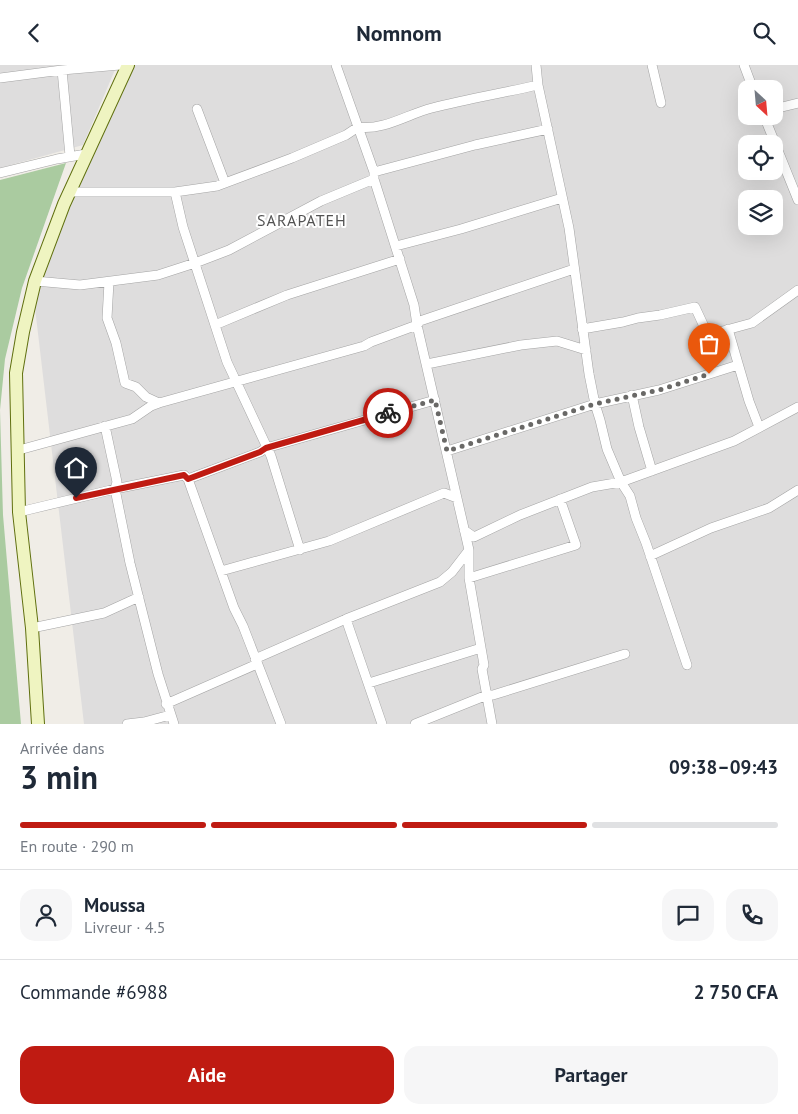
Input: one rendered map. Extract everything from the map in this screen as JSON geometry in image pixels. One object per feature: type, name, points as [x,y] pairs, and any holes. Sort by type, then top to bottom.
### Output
[{"type":"street","points":[[0,78],[46,68],[62,70],[120,65]]},
{"type":"street","points":[[38,724],[32,628],[19,512],[16,373],[22,332],[36,281],[64,204],[71,193],[86,153],[128,65]]},
{"type":"street","points":[[336,65],[374,175],[414,305],[469,550],[469,578],[492,724]]},
{"type":"street","points":[[536,65],[538,85],[569,228],[582,329],[595,404],[606,449],[621,482],[630,496],[686,665]]},
{"type":"street","points":[[652,65],[661,103]]},
{"type":"street","points":[[744,65],[750,80]]},
{"type":"street","points":[[62,70],[70,157]]},
{"type":"street","points":[[71,193],[176,192],[225,183],[337,139],[358,127],[368,128],[410,117],[430,108],[538,85]]},
{"type":"street","points":[[783,107],[798,103]]},
{"type":"street","points":[[197,109],[225,183]]},
{"type":"street","points":[[768,125],[798,200]]},
{"type":"street","points":[[36,281],[80,285],[158,275],[229,250],[374,175],[465,148],[548,129]]},
{"type":"street","points":[[0,173],[86,153]]},
{"type":"street","points":[[176,192],[183,227],[227,362],[271,456],[300,550]]},
{"type":"street","points":[[396,246],[461,229],[562,198]]},
{"type":"street","points":[[215,325],[287,295],[400,259]]},
{"type":"street","points":[[19,450],[132,419],[159,403],[364,346],[417,325],[420,321],[574,269]]},
{"type":"street","points":[[109,282],[107,318],[116,343],[126,383],[136,387],[146,397],[159,403]]},
{"type":"street","points":[[582,329],[624,323],[638,318],[695,307],[708,335],[752,323],[798,289]]},
{"type":"street","points":[[728,329],[759,427]]},
{"type":"street","points":[[427,364],[521,345],[557,341],[586,350]]},
{"type":"street","points":[[447,451],[595,404],[659,390],[738,365]]},
{"type":"street","points":[[632,395],[652,471]]},
{"type":"street","points":[[188,479],[260,452],[266,448],[435,400]]},
{"type":"street","points":[[464,530],[474,537],[520,515],[592,487],[621,482],[734,441],[798,407]]},
{"type":"street","points":[[105,426],[117,482],[115,489],[130,563],[166,704],[172,720],[127,724]]},
{"type":"street","points":[[19,512],[184,475],[188,479],[221,571],[281,724]]},
{"type":"street","points":[[650,555],[712,528],[769,508],[798,490]]},
{"type":"street","points":[[221,571],[300,550],[347,535],[444,493],[457,498]]},
{"type":"street","points":[[469,578],[576,545],[560,499]]},
{"type":"street","points":[[166,704],[346,619],[440,581],[452,572],[469,550]]},
{"type":"street","points":[[32,628],[104,613],[139,597]]},
{"type":"street","points":[[346,619],[382,724]]},
{"type":"street","points":[[369,683],[481,648]]},
{"type":"street","points":[[415,724],[487,695],[493,695],[625,654]]},
{"type":"shaded area","points":[[0,65],[117,65],[83,145],[0,168]]},
{"type":"shaded area","points":[[127,65],[798,65],[798,724],[84,724],[33,291]]},
{"type":"green space","points":[[66,163],[22,288],[5,359],[0,410],[0,180]]},
{"type":"green space","points":[[0,410],[3,515],[21,724],[0,724]]},
{"type":"way so far","points":[[388,413],[435,400],[447,451],[595,404],[659,390],[709,374]]},
{"type":"district","name":"SARAPATEH","points":[[302,220]]},
{"type":"route","points":[[76,498],[184,475],[188,479],[260,452],[266,448],[388,413]]}]
